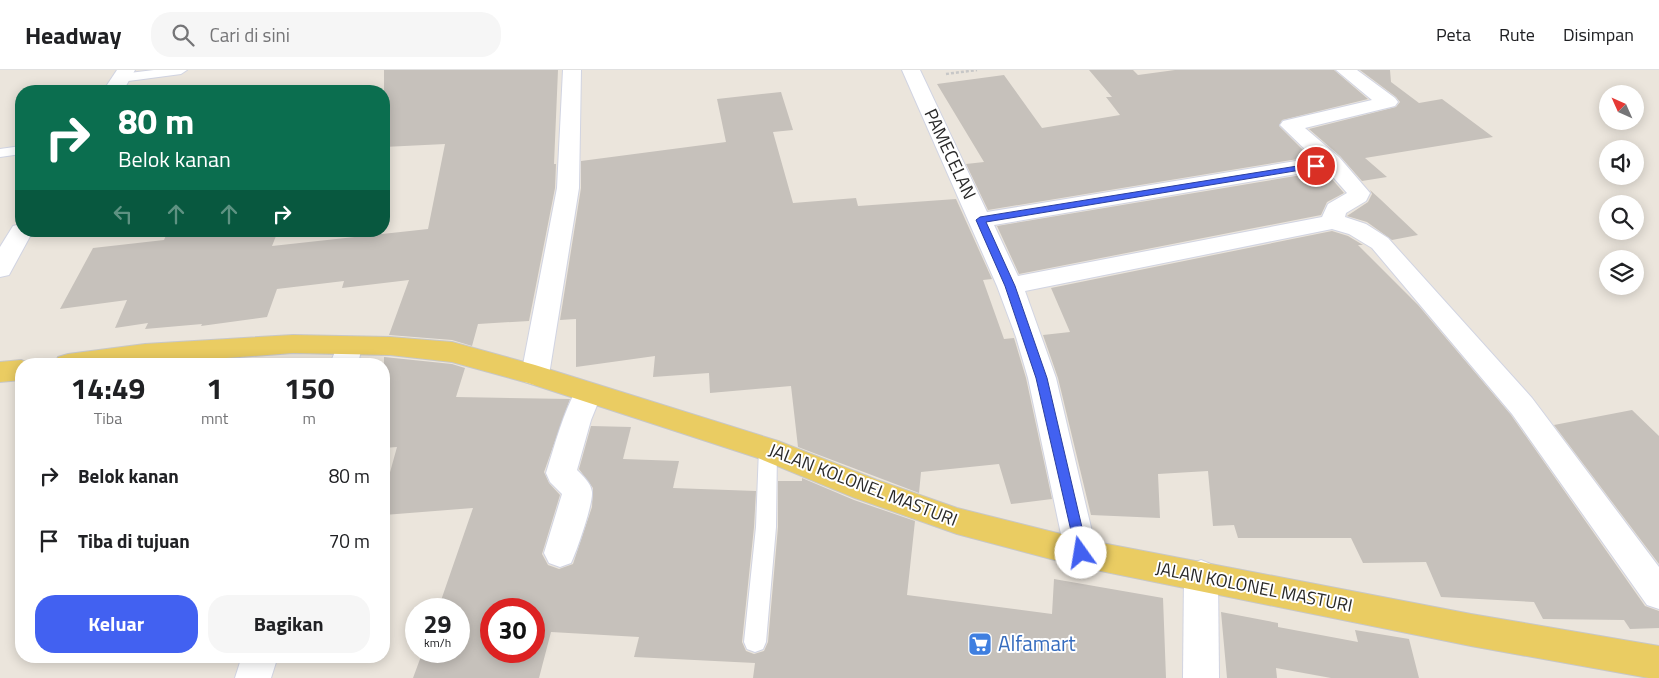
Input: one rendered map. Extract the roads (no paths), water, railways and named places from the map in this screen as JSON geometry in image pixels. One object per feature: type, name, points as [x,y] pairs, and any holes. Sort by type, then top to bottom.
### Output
[{"type":"main road","name":"JALAN KOLONEL MASTURI","points":[[114,358],[145,354],[293,344],[347,355],[390,346],[452,352],[535,375],[768,449],[866,489],[957,521],[1081,553],[1201,575],[1471,630],[1659,663]]},
{"type":"main road","points":[[0,372],[15,371]]},
{"type":"street","points":[[535,375],[568,188],[572,70]]},
{"type":"street","name":"PAMECELAN","points":[[910,70],[1010,286],[1042,378],[1081,553]]},
{"type":"street","points":[[1332,222],[1336,209],[1358,196],[1359,193],[1331,162],[1290,125],[1388,102],[1346,70]]},
{"type":"street","points":[[980,220],[1331,162]]},
{"type":"street","points":[[1010,286],[1332,222],[1345,223],[1370,234],[1380,243],[1522,406],[1659,594]]},
{"type":"street","points":[[0,269],[18,237]]},
{"type":"street","points":[[560,554],[577,494],[576,489],[561,472],[577,420],[588,393]]},
{"type":"street","points":[[1201,575],[1201,678]]},
{"type":"street","points":[[253,678],[258,663]]},
{"type":"lane","points":[[120,80],[181,70]]},
{"type":"lane","points":[[0,153],[15,151]]},
{"type":"lane","points":[[755,642],[766,527],[768,449]]},
{"type":"place","name":"Alfamart","points":[[980,644]]}]
